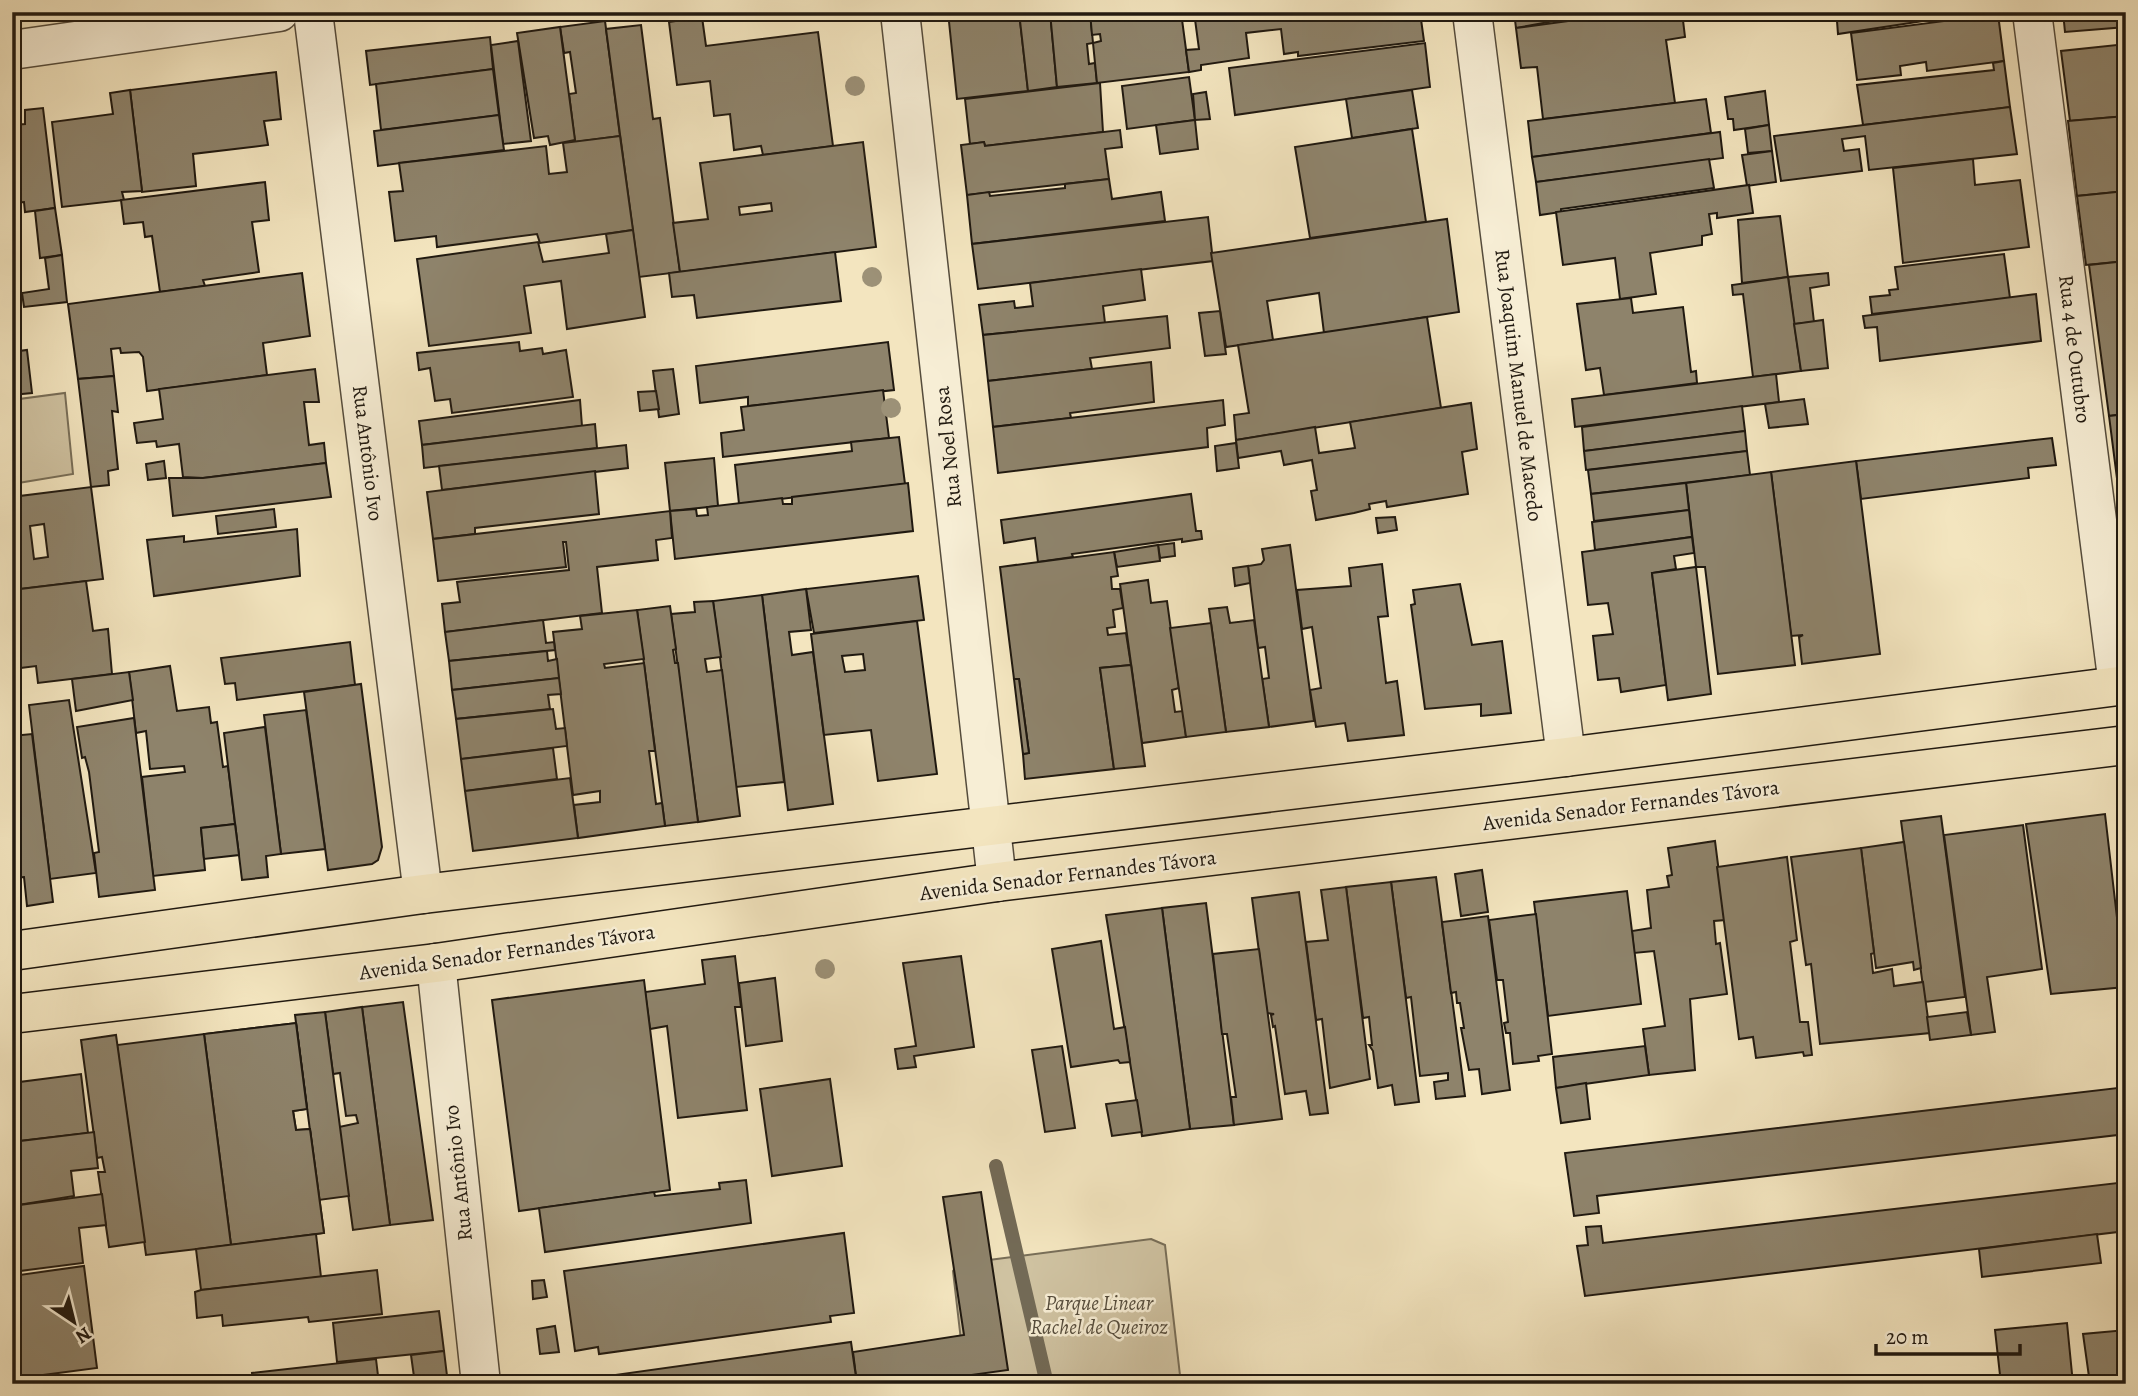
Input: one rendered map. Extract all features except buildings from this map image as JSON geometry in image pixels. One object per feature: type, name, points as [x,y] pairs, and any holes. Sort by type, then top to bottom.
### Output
[{"type":"main road","points":[[12,951],[423,894],[991,828],[2122,685]]},
{"type":"main road","name":"Avenida Senador Fernandes Távora","points":[[12,1014],[436,963],[997,882],[2126,746]]},
{"type":"street","points":[[12,50],[279,12]]},
{"type":"street","name":"Rua Antônio Ivo","points":[[313,12],[423,894]]},
{"type":"street","name":"Rua Noel Rosa","points":[[900,12],[997,882]]},
{"type":"street","name":"Rua Joaquim Manuel de Macedo","points":[[1472,12],[1566,757]]},
{"type":"street","name":"Rua 4 de Outubro","points":[[2032,12],[2122,685]]},
{"type":"street","name":"Rua Antônio Ivo","points":[[436,963],[481,1384]]},
{"type":"green space","points":[[65,393],[73,474],[12,484],[12,400]]},
{"type":"green space","name":"Parque Linear Rachel de Queiroz","points":[[1151,1239],[1165,1245],[1181,1384],[966,1384],[953,1271],[958,1264]]},
{"type":"waterway","points":[[996,1166],[1047,1384]]}]
